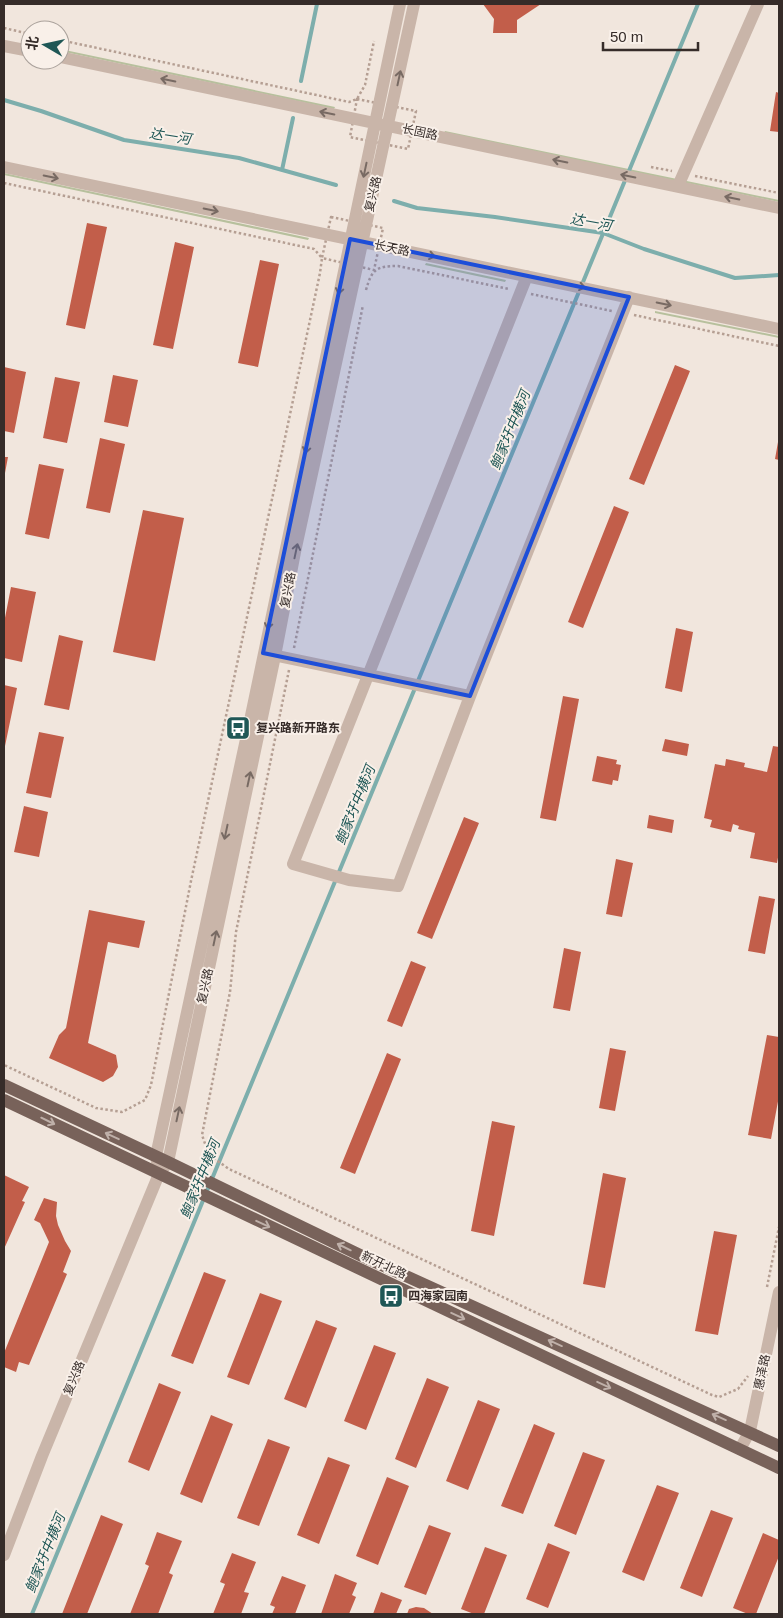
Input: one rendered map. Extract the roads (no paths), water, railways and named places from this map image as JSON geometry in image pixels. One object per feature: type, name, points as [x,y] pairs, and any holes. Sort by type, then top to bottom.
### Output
[{"type":"main road","name":"新开北路","points":[[4,1085],[362,1256],[750,1431],[779,1446]]},
{"type":"main road","name":"新开北路","points":[[4,1100],[779,1468]]},
{"type":"street","name":"复兴路","points":[[4,1555],[42,1456],[159,1174],[168,1162],[269,655],[357,240],[375,122],[400,4]]},
{"type":"street","name":"复兴路","points":[[357,240],[389,126],[414,4]]},
{"type":"street","points":[[678,186],[758,4]]},
{"type":"street","points":[[4,46],[20,49]]},
{"type":"street","name":"长固路","points":[[70,60],[375,122],[779,208]]},
{"type":"street","name":"长天路","points":[[4,167],[779,328]]},
{"type":"street","points":[[527,276],[294,864],[349,880],[398,886],[470,696],[629,297]]},
{"type":"street","name":"复兴路","points":[[159,1174],[156,1156],[248,730],[269,655]]},
{"type":"street","points":[[269,655],[470,696]]},
{"type":"street","name":"惠泽路","points":[[740,1449],[750,1431],[773,1291]]},
{"type":"waterway","points":[[301,81],[317,4]]},
{"type":"waterway","name":"鲍家圩中横河","points":[[32,1614],[698,4]]},
{"type":"waterway","name":"达一河","points":[[4,100],[124,140],[239,158],[336,185]]},
{"type":"waterway","points":[[282,170],[293,118]]},
{"type":"waterway","name":"达一河","points":[[394,201],[417,208],[603,233],[644,249],[735,278],[779,275]]},
{"type":"place","name":"复兴路新开路东","points":[[238,728]]},
{"type":"place","name":"四海家园南","points":[[391,1296]]}]
